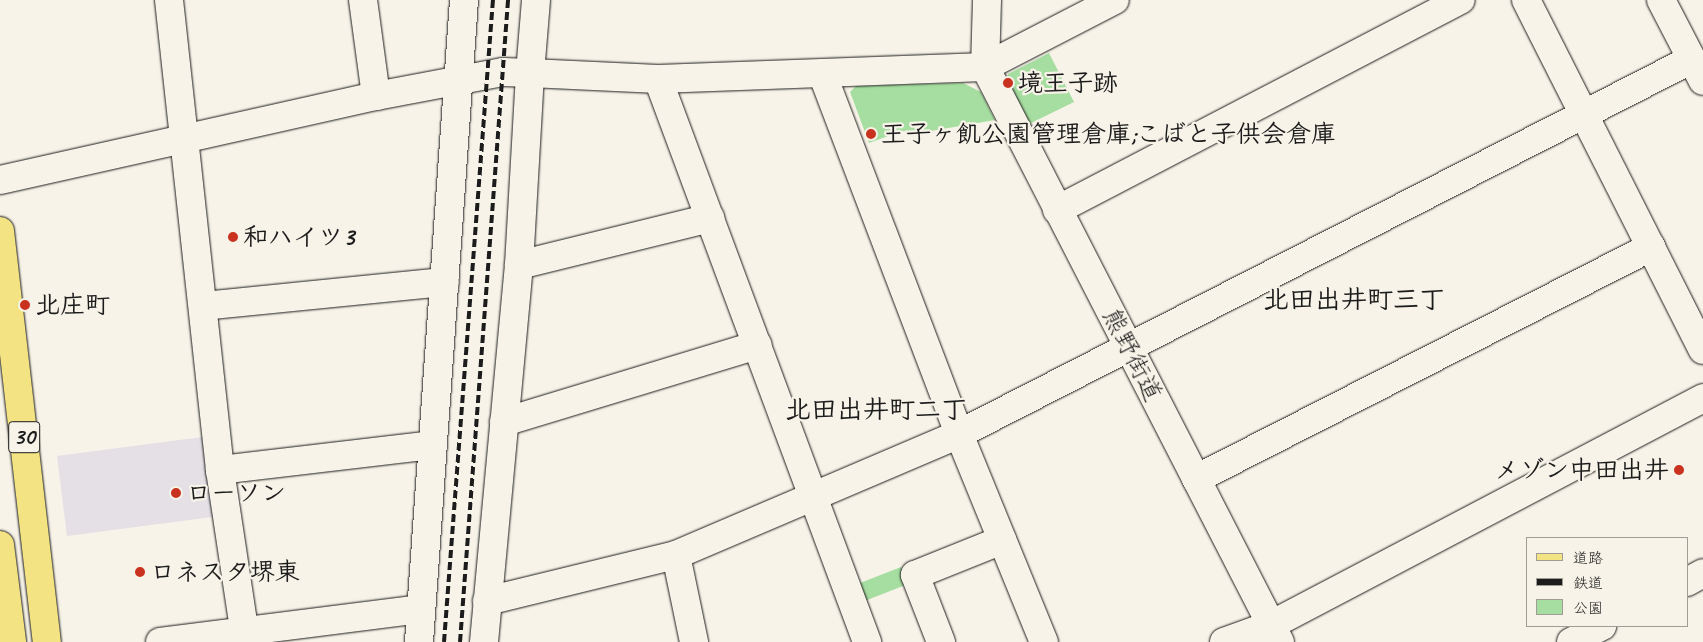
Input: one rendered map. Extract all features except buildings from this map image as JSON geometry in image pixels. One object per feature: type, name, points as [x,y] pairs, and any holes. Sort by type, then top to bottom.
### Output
[{"type":"main road","name":"30","points":[[0,231],[47,642]]},
{"type":"main road","points":[[0,545],[12,642]]},
{"type":"street","points":[[169,0],[186,138],[220,470],[245,637]]},
{"type":"street","points":[[363,0],[376,96]]},
{"type":"street","points":[[419,642],[460,83],[464,0]]},
{"type":"street","points":[[484,642],[519,265],[536,0]]},
{"type":"street","points":[[985,67],[987,0]]},
{"type":"street","points":[[0,180],[376,96],[460,83],[503,72],[658,79],[985,67],[1115,0]]},
{"type":"street","points":[[1057,210],[1461,0]]},
{"type":"street","points":[[1526,0],[1703,350]]},
{"type":"street","points":[[487,601],[676,555],[959,434],[1584,114],[1697,70],[1661,0]]},
{"type":"street","name":"熊野街道","points":[[985,67],[1275,633]]},
{"type":"street","points":[[822,73],[959,434],[1044,642]]},
{"type":"street","points":[[658,79],[815,496],[867,642]]},
{"type":"street","points":[[519,265],[710,218]]},
{"type":"street","points":[[1196,479],[1651,247]]},
{"type":"street","points":[[203,306],[445,282]]},
{"type":"street","points":[[504,422],[758,345]]},
{"type":"street","points":[[1224,642],[1275,633],[1703,398]]},
{"type":"street","points":[[220,470],[433,445]]},
{"type":"street","points":[[940,642],[915,575],[1002,540]]},
{"type":"street","points":[[676,555],[694,642]]},
{"type":"street","points":[[1688,581],[1703,573]]},
{"type":"street","points":[[160,642],[245,637],[420,609]]},
{"type":"street","points":[[1571,642],[1600,627]]},
{"type":"shaded area","points":[[210,436],[220,516],[67,536],[57,456]]},
{"type":"green space","points":[[1049,53],[1074,102],[1023,127],[1003,87],[1008,74]]},
{"type":"green space","points":[[963,83],[981,92],[995,120],[925,132],[902,131],[869,143],[850,92],[856,86]]},
{"type":"green space","points":[[901,567],[908,584],[862,602],[855,585]]},
{"type":"railway","points":[[444,642],[493,0]]},
{"type":"railway","points":[[460,642],[508,0]]},
{"type":"place","name":"境王子跡","points":[[1008,83]]},
{"type":"place","name":"王子ヶ飢公園管理倉庫;こばと子供会倉庫","points":[[871,134]]},
{"type":"place","name":"和ハイツ3","points":[[233,237]]},
{"type":"place","name":"北庄町","points":[[25,305]]},
{"type":"place","name":"メゾン中田出井","points":[[1679,470]]},
{"type":"place","name":"ローソン","points":[[176,493]]},
{"type":"place","name":"ロネスタ堺東","points":[[140,572]]},
{"type":"district","name":"北田出井町三丁","points":[[1354,300]]},
{"type":"district","name":"北田出井町二丁","points":[[876,410]]}]
